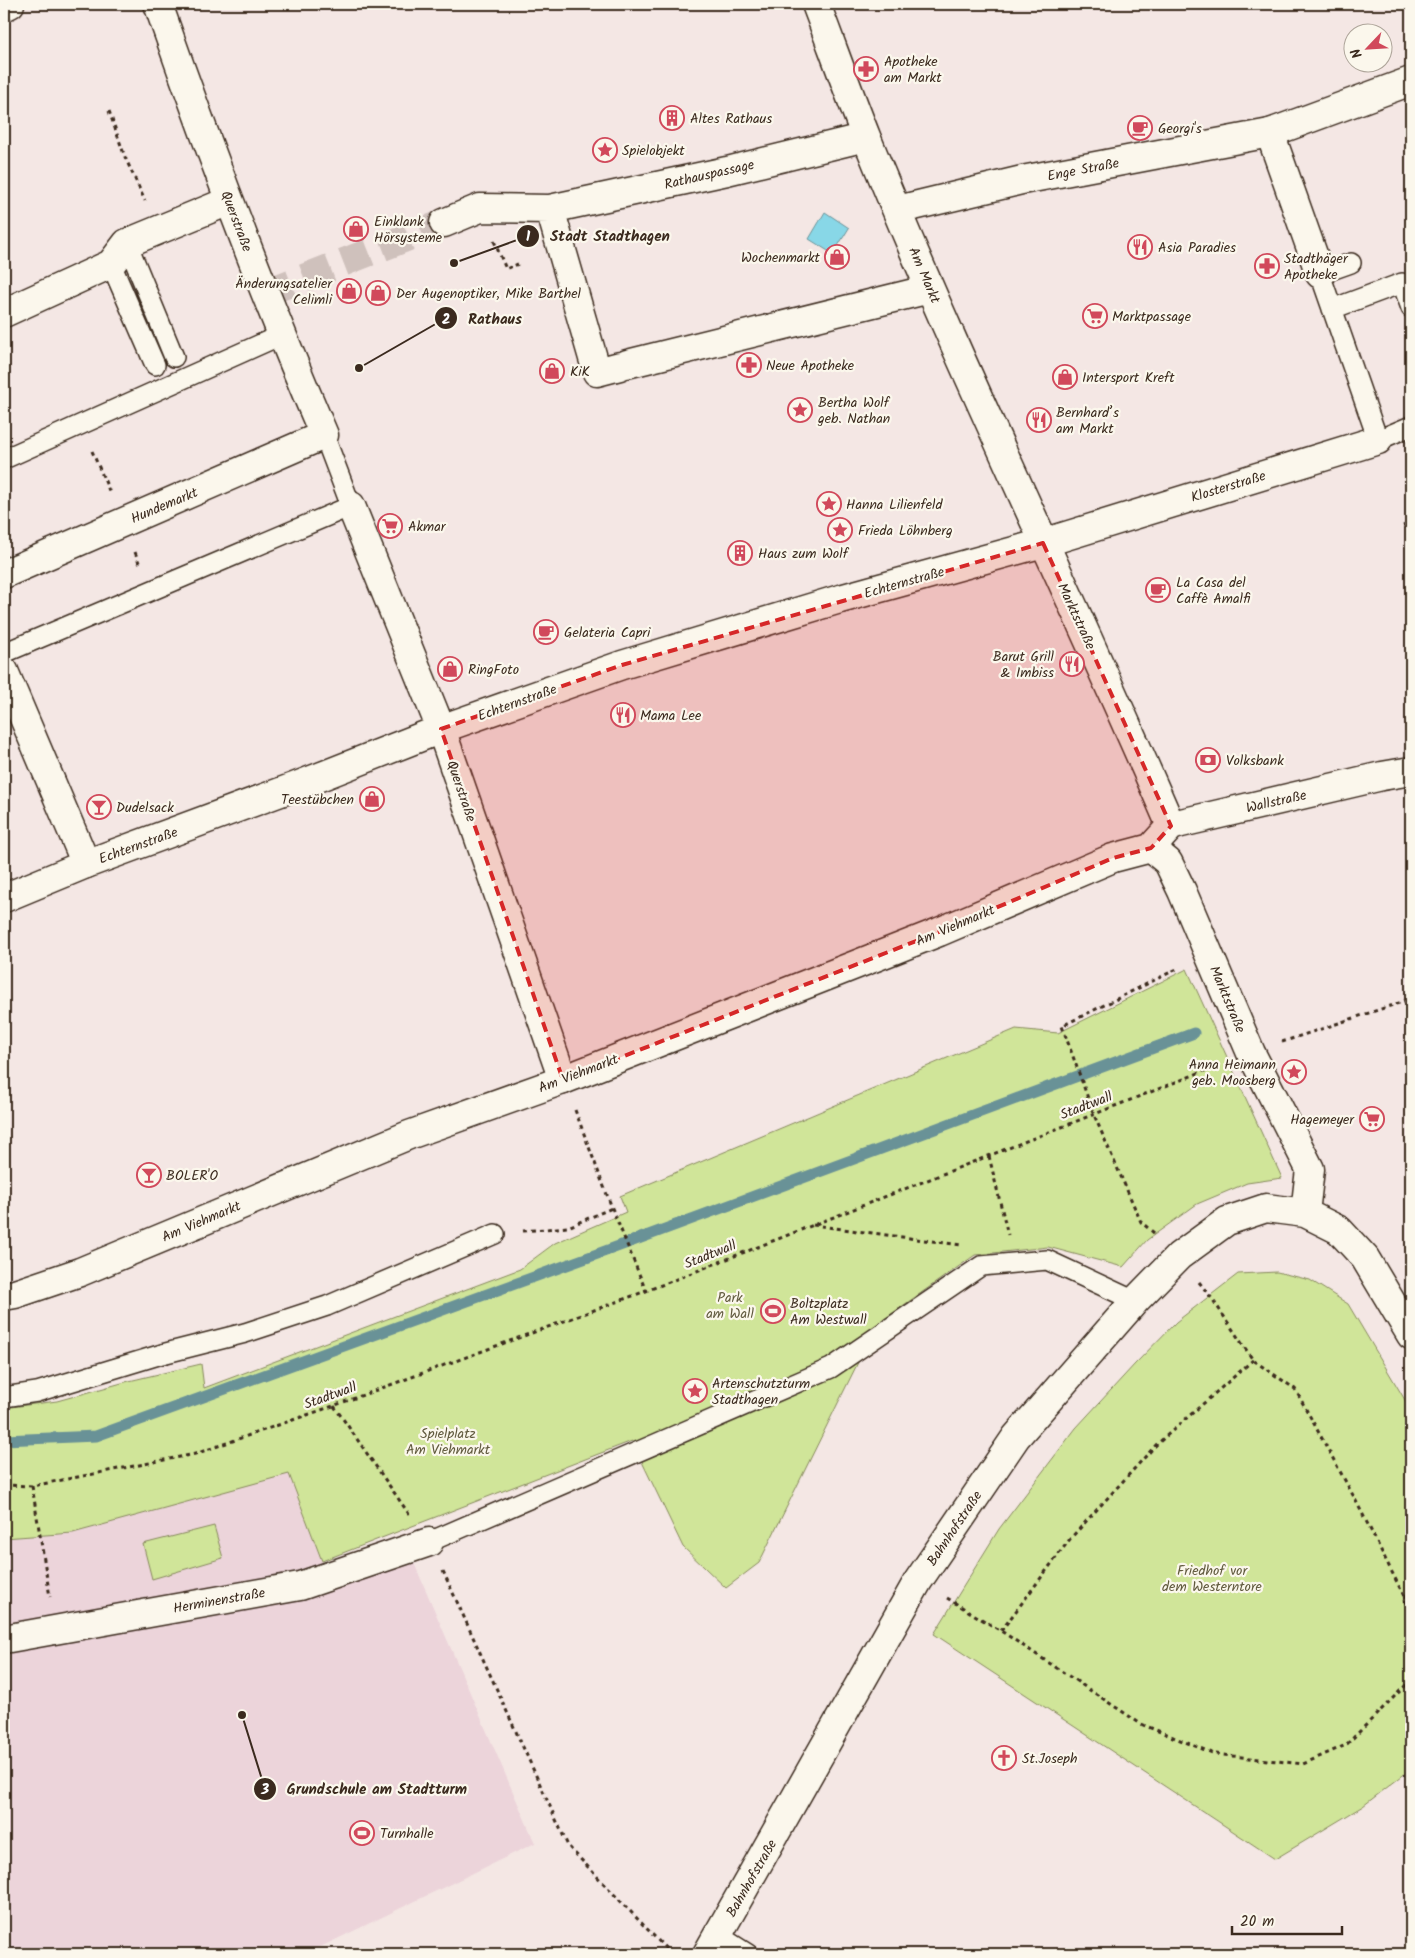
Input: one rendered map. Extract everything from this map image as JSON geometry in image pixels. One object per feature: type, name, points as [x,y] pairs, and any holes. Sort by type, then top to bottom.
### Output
[{"type":"street","points":[[4,7],[10,4]]},
{"type":"street","name":"Querstraße","points":[[158,4],[229,201],[281,335],[324,435]]},
{"type":"street","name":"Am Markt","points":[[816,4],[866,137],[930,289],[1043,543]]},
{"type":"street","name":"Enge Straße","points":[[897,210],[1022,180],[1270,133],[1411,81]]},
{"type":"street","points":[[1270,133],[1320,274]]},
{"type":"street","name":"Rathauspassage","points":[[444,223],[480,208],[550,209],[727,171],[866,137]]},
{"type":"street","points":[[4,313],[111,264],[127,243],[229,201]]},
{"type":"street","points":[[550,209],[597,372],[930,289]]},
{"type":"street","name":"Hundemarkt","points":[[4,574],[324,435]]},
{"type":"street","name":"Klosterstraße","points":[[1043,543],[1378,440]]},
{"type":"street","name":"Querstraße","points":[[351,506],[440,730],[563,1080]]},
{"type":"street","name":"Echternstraße","points":[[4,898],[86,864],[294,787],[440,730],[622,665],[840,599],[1043,543]]},
{"type":"street","name":"Marktstraße","points":[[1043,543],[1118,703],[1171,826]]},
{"type":"street","points":[[4,671],[86,864]]},
{"type":"street","name":"Wallstraße","points":[[1171,826],[1382,776],[1411,771]]},
{"type":"street","points":[[1151,848],[1171,826]]},
{"type":"street","name":"Marktstraße","points":[[1151,848],[1168,862],[1182,890],[1251,1052],[1310,1169],[1306,1213]]},
{"type":"street","name":"Am Viehmarkt","points":[[4,1296],[16,1294],[80,1272],[409,1135],[563,1080],[939,932],[1113,858],[1151,848]]},
{"type":"street","name":"Bahnhofstraße","points":[[712,1944],[918,1581],[1016,1437],[1135,1301],[1179,1256],[1227,1221],[1266,1208],[1306,1213]]},
{"type":"street","points":[[1306,1213],[1338,1230],[1365,1258],[1410,1329]]},
{"type":"street","name":"Herminenstraße","points":[[4,1640],[300,1586],[429,1542]]},
{"type":"lane","points":[[127,243],[174,357]]},
{"type":"lane","points":[[1351,263],[1320,274],[1378,440]]},
{"type":"lane","points":[[111,264],[156,365]]},
{"type":"lane","points":[[1332,309],[1402,283],[1411,308]]},
{"type":"lane","points":[[4,459],[281,335]]},
{"type":"lane","name":"Klosterstraße","points":[[1378,440],[1411,426]]},
{"type":"lane","points":[[4,653],[351,506],[324,435]]},
{"type":"lane","points":[[4,1397],[37,1392],[162,1354],[245,1333],[327,1306],[495,1234]]},
{"type":"lane","points":[[429,1542],[831,1368],[981,1266],[1047,1260],[1135,1301]]},
{"type":"lane","points":[[712,1944],[748,1954]]},
{"type":"path","points":[[109,111],[125,157],[139,188]]},
{"type":"path","points":[[506,269],[518,264]]},
{"type":"path","points":[[1403,526],[1411,522]]},
{"type":"path","points":[[1209,953],[1062,1026],[1094,1114],[1141,1222],[1179,1256],[1213,1300],[1253,1360],[1295,1389],[1354,1497],[1404,1596],[1411,1624]]},
{"type":"path","name":"Stadtwall","points":[[4,1485],[32,1486],[194,1454],[334,1406],[646,1291],[1251,1052],[1411,998]]},
{"type":"path","points":[[563,1080],[620,1230],[646,1291]]},
{"type":"path","points":[[989,1156],[1012,1251],[1020,1263]]},
{"type":"path","points":[[495,1234],[568,1227],[612,1208]]},
{"type":"path","points":[[813,1225],[965,1245]]},
{"type":"path","points":[[1001,1631],[1070,1539],[1156,1445],[1253,1360]]},
{"type":"path","points":[[334,1406],[429,1542],[568,1846],[671,1954]]},
{"type":"path","points":[[32,1486],[55,1630]]},
{"type":"path","points":[[918,1581],[1001,1631],[1141,1724],[1215,1754],[1303,1764],[1346,1745],[1411,1680]]},
{"type":"path","points":[[1404,1596],[1411,1599]]},
{"type":"highlighted area","points":[[1043,543],[1171,826],[1151,848],[1113,858],[939,932],[563,1080],[441,729],[622,665]]},
{"type":"shaded area","points":[[290,1473],[322,1561],[335,1588],[414,1563],[535,1843],[306,1954],[170,1954],[163,1949],[149,1954],[4,1954],[4,1538],[73,1533]]},
{"type":"green space","name":"Park am Wall","points":[[1187,969],[1282,1178],[1247,1183],[1197,1204],[1147,1240],[1123,1267],[1048,1247],[975,1255],[877,1324],[759,1563],[726,1588],[683,1547],[632,1441],[322,1561],[289,1474],[73,1533],[4,1538],[4,1408],[57,1401],[201,1364],[204,1388],[520,1269],[555,1243],[626,1212],[620,1196],[1016,1029],[1058,1033]]},
{"type":"green space","name":"Friedhof vor dem Westerntore","points":[[1277,1272],[1310,1280],[1348,1304],[1411,1410],[1411,1769],[1363,1806],[1275,1859],[934,1634],[999,1529],[1076,1428],[1135,1364],[1176,1322],[1238,1274]]},
{"type":"green space","points":[[214,1526],[223,1558],[152,1579],[143,1544]]},
{"type":"water","points":[[825,212],[849,228],[833,254],[809,239]]},
{"type":"waterway","points":[[4,1440],[96,1436],[611,1249],[1194,1033]]},
{"type":"tunnel","points":[[265,293],[444,223]]},
{"type":"place","name":"Apotheke am Markt","points":[[866,69]]},
{"type":"place","name":"Altes Rathaus","points":[[672,118]]},
{"type":"place","name":"Georgi's","points":[[1140,128]]},
{"type":"place","name":"Spielobjekt","points":[[605,150]]},
{"type":"place","name":"Einklank Hörsysteme","points":[[356,229]]},
{"type":"place","name":"Asia Paradies","points":[[1140,247]]},
{"type":"place","name":"Wochenmarkt","points":[[837,257]]},
{"type":"place","name":"Stadt Stadthagen","points":[[454,263]]},
{"type":"place","name":"Stadthäger Apotheke","points":[[1267,266]]},
{"type":"place","name":"Änderungsatelier Celimli","points":[[349,291]]},
{"type":"place","name":"Der Augenoptiker, Mike Barthel","points":[[378,293]]},
{"type":"place","name":"Marktpassage","points":[[1095,316]]},
{"type":"place","name":"Neue Apotheke","points":[[749,365]]},
{"type":"place","name":"Rathaus","points":[[359,368]]},
{"type":"place","name":"KiK","points":[[552,371]]},
{"type":"place","name":"Intersport Kreft","points":[[1065,377]]},
{"type":"place","name":"Bertha Wolf geb. Nathan","points":[[800,410]]},
{"type":"place","name":"Bernhard’s am Markt","points":[[1039,420]]},
{"type":"place","name":"Hanna Lilienfeld","points":[[829,504]]},
{"type":"place","name":"Akmar","points":[[390,526]]},
{"type":"place","name":"Frieda Löhnberg","points":[[840,530]]},
{"type":"place","name":"Haus zum Wolf","points":[[740,553]]},
{"type":"place","name":"La Casa del Caffè Amalfi","points":[[1158,590]]},
{"type":"place","name":"Gelateria Capri","points":[[546,632]]},
{"type":"place","name":"Barut Grill & Imbiss","points":[[1072,664]]},
{"type":"place","name":"RingFoto","points":[[450,669]]},
{"type":"place","name":"Mama Lee","points":[[623,715]]},
{"type":"place","name":"Volksbank","points":[[1208,760]]},
{"type":"place","name":"Teestübchen","points":[[372,799]]},
{"type":"place","name":"Dudelsack","points":[[99,807]]},
{"type":"place","name":"Anna Heimann geb. Moosberg","points":[[1294,1072]]},
{"type":"place","name":"Hagemeyer","points":[[1372,1119]]},
{"type":"place","name":"BOLER'O","points":[[149,1175]]},
{"type":"place","name":"Boltzplatz Am Westwall","points":[[773,1311]]},
{"type":"place","name":"Artenschutzturm Stadthagen","points":[[695,1391]]},
{"type":"place","name":"Grundschule am Stadtturm","points":[[242,1715]]},
{"type":"place","name":"St.Joseph","points":[[1004,1758]]},
{"type":"place","name":"Turnhalle","points":[[362,1833]]},
{"type":"park label","name":"Spielplatz Am Viehmarkt","points":[[448,1442]]}]
